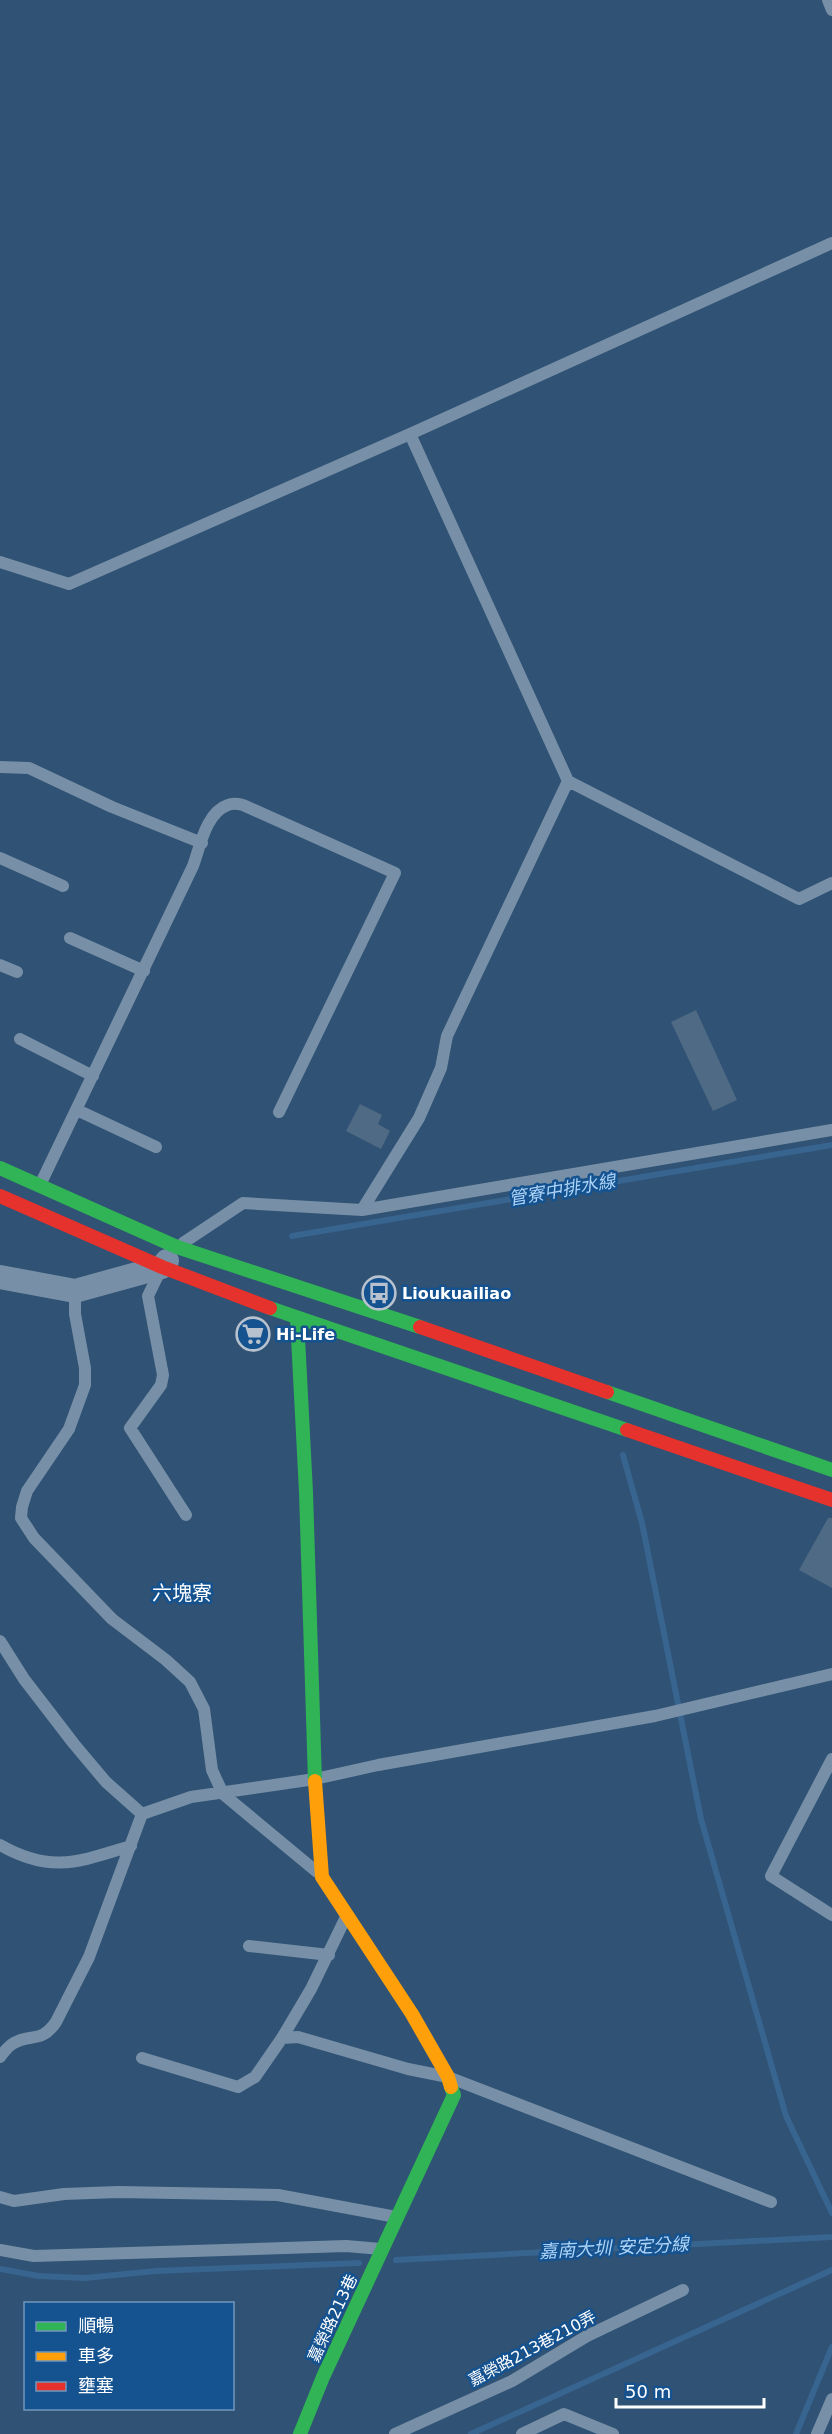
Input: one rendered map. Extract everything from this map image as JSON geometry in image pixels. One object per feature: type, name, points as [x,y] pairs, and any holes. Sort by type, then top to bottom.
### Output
[{"type":"main road","points":[[0,1168],[177,1247],[418,1327],[832,1470]]},
{"type":"main road","points":[[0,1196],[162,1267],[297,1318],[832,1500]]},
{"type":"main road","points":[[297,1318],[306,1492],[315,1779],[322,1877],[412,2014],[448,2077]]},
{"type":"main road","name":"嘉榮路213巷","points":[[300,2434],[323,2378],[454,2095],[448,2077]]},
{"type":"street","points":[[0,1277],[75,1291],[162,1267],[177,1247]]},
{"type":"lane","points":[[828,0],[832,10]]},
{"type":"lane","points":[[0,562],[69,584],[411,434],[832,243]]},
{"type":"lane","points":[[411,434],[568,781],[799,899],[832,883]]},
{"type":"lane","points":[[0,767],[29,768],[112,807],[202,843]]},
{"type":"lane","points":[[362,1210],[419,1118],[441,1068],[447,1036],[568,781]]},
{"type":"lane","points":[[39,1186],[144,971],[193,866],[208,825],[219,810],[229,804],[243,805],[395,873],[279,1112]]},
{"type":"lane","points":[[0,858],[63,886]]},
{"type":"lane","points":[[70,938],[144,971]]},
{"type":"lane","points":[[0,964],[16,972]]},
{"type":"lane","points":[[20,1039],[93,1076]]},
{"type":"lane","points":[[77,1110],[156,1147]]},
{"type":"lane","points":[[177,1247],[243,1203],[362,1210],[832,1130]]},
{"type":"lane","points":[[162,1267],[148,1296],[164,1375],[161,1385],[130,1428],[186,1515]]},
{"type":"lane","points":[[75,1291],[75,1314],[85,1368],[85,1385],[69,1430],[27,1491],[21,1507],[21,1518],[34,1538],[112,1619],[166,1660],[190,1682],[204,1709],[212,1770],[223,1794],[322,1877]]},
{"type":"lane","points":[[0,1641],[24,1679],[74,1744],[106,1782],[142,1814]]},
{"type":"lane","points":[[142,1814],[190,1797],[315,1779],[378,1765],[670,1712],[832,1674]]},
{"type":"lane","points":[[832,1759],[771,1876],[832,1915]]},
{"type":"lane","points":[[0,2057],[12,2044],[43,2035],[50,2031],[56,2022],[88,1957],[142,1814]]},
{"type":"lane","points":[[0,1845],[18,1856],[45,1863],[63,1864],[82,1861],[131,1846]]},
{"type":"lane","points":[[142,2058],[238,2087],[255,2077],[282,2038],[328,1955],[347,1913]]},
{"type":"lane","points":[[249,1946],[328,1955]]},
{"type":"lane","points":[[282,2038],[298,2037],[408,2070],[448,2077],[771,2202]]},
{"type":"lane","points":[[0,2197],[14,2201],[64,2194],[118,2192],[278,2195],[397,2217]]},
{"type":"lane","points":[[0,2250],[34,2256],[346,2246],[382,2249]]},
{"type":"lane","name":"嘉榮路213巷210弄","points":[[395,2434],[512,2381],[587,2336],[683,2290]]},
{"type":"lane","points":[[817,2434],[832,2399]]},
{"type":"lane","points":[[522,2434],[564,2414],[614,2434]]},
{"type":"building","points":[[696,1010],[737,1100],[713,1111],[671,1022]]},
{"type":"building","points":[[360,1104],[382,1115],[378,1124],[390,1131],[381,1149],[346,1131]]},
{"type":"building","points":[[828,1518],[832,1518],[832,1588],[799,1570]]},
{"type":"waterway","name":"管寮中排水線","points":[[292,1236],[832,1145]]},
{"type":"waterway","points":[[623,1455],[642,1523],[701,1819],[786,2116],[832,2213]]},
{"type":"waterway","name":"嘉南大圳 安定分線","points":[[396,2260],[832,2237]]},
{"type":"waterway","name":"嘉南大圳 安定分線","points":[[0,2269],[39,2276],[85,2278],[156,2271],[359,2263]]},
{"type":"waterway","points":[[471,2434],[832,2270]]},
{"type":"waterway","points":[[796,2434],[832,2347]]},
{"type":"traffic: fast","points":[[0,1168],[177,1247],[420,1327]]},
{"type":"traffic: fast","points":[[270,1308],[627,1430]]},
{"type":"traffic: fast","points":[[297,1318],[306,1492],[315,1781]]},
{"type":"traffic: fast","points":[[607,1392],[832,1470]]},
{"type":"traffic: fast","points":[[300,2434],[323,2377],[454,2095],[451,2087]]},
{"type":"traffic: slow","points":[[315,1781],[322,1877],[412,2014],[448,2077],[451,2087]]},
{"type":"traffic: jam","points":[[0,1196],[162,1267],[270,1308]]},
{"type":"traffic: jam","points":[[420,1327],[607,1392]]},
{"type":"traffic: jam","points":[[627,1430],[832,1500]]},
{"type":"place","name":"Lioukuailiao","points":[[379,1293]]},
{"type":"place","name":"Hi-Life","points":[[253,1334]]},
{"type":"district","name":"六塊寮","points":[[182,1593]]}]
